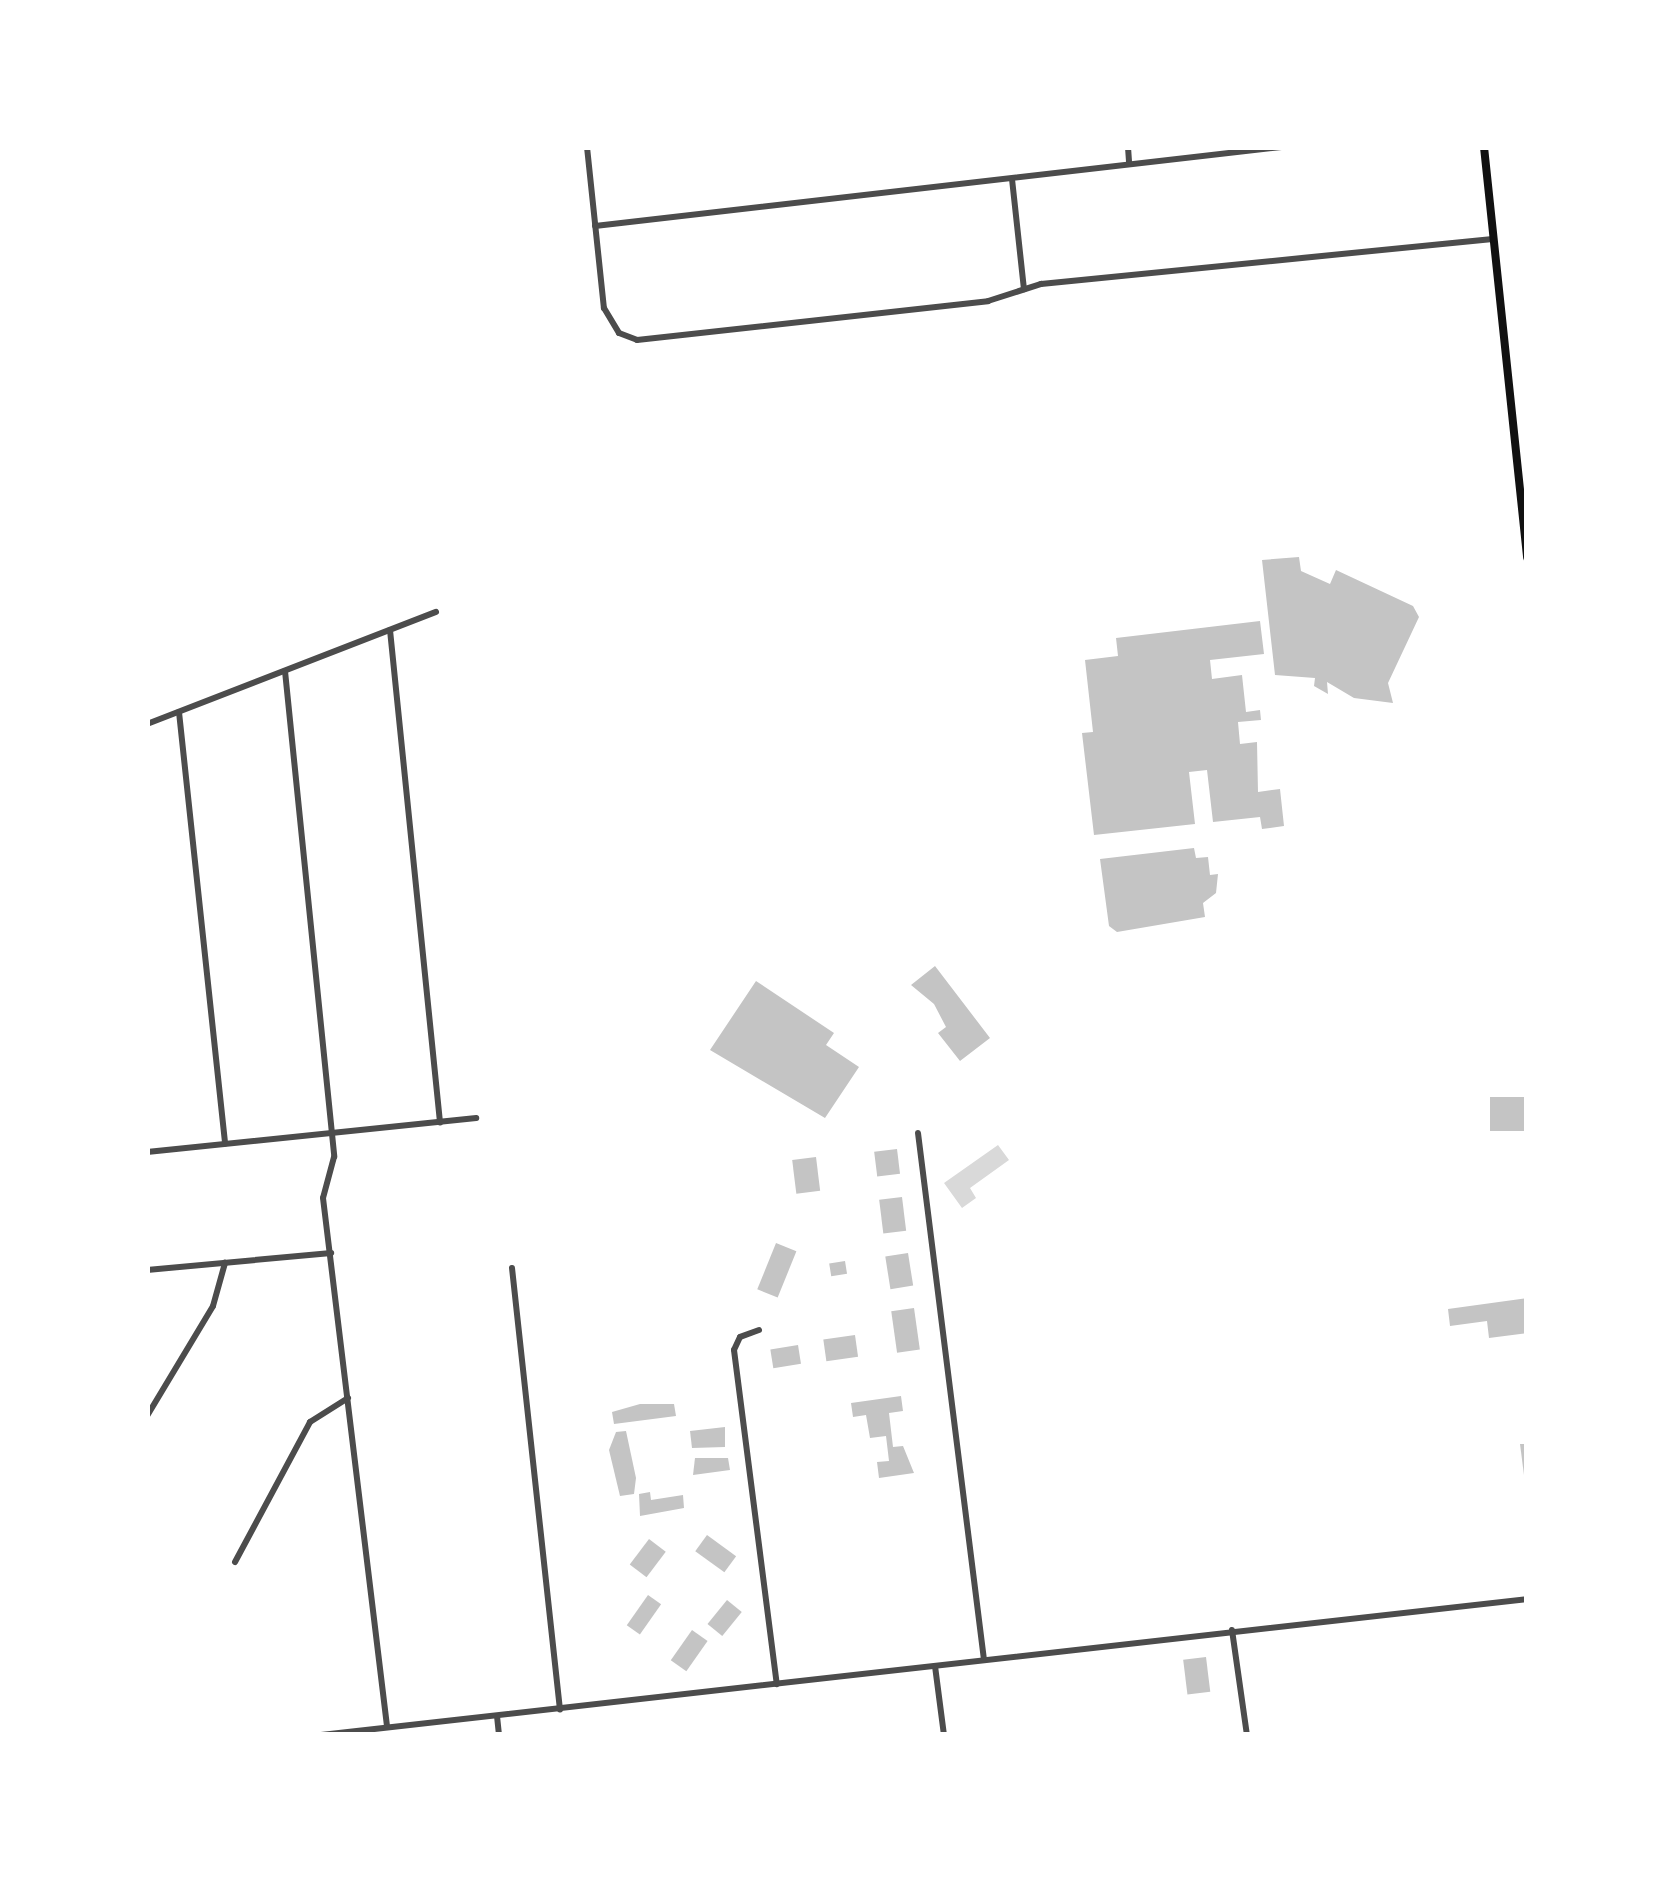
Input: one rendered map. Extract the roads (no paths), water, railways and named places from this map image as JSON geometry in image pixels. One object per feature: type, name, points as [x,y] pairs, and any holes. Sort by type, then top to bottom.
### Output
[{"type":"main road","points":[[1484,147],[1527,558]]},
{"type":"street","points":[[587,147],[608,320],[638,340],[988,302],[1024,290],[1493,238]]},
{"type":"street","points":[[1128,147],[1129,163]]},
{"type":"street","points":[[595,226],[1281,147]]},
{"type":"street","points":[[1012,179],[1024,290]]},
{"type":"street","points":[[147,724],[436,612]]},
{"type":"street","points":[[390,630],[440,1121]]},
{"type":"street","points":[[285,671],[332,1132],[323,1198],[387,1726]]},
{"type":"street","points":[[179,712],[225,1144]]},
{"type":"street","points":[[147,1151],[476,1118]]},
{"type":"street","points":[[918,1133],[985,1660]]},
{"type":"street","points":[[147,1270],[331,1253]]},
{"type":"street","points":[[147,1416],[213,1306],[225,1263]]},
{"type":"street","points":[[512,1268],[560,1709]]},
{"type":"street","points":[[758,1330],[740,1337],[734,1350],[777,1684]]},
{"type":"street","points":[[235,1562],[310,1422],[348,1398]]},
{"type":"street","points":[[321,1735],[1527,1599]]},
{"type":"street","points":[[1232,1630],[1247,1735]]},
{"type":"street","points":[[935,1666],[944,1735]]},
{"type":"street","points":[[497,1717],[499,1735]]}]
